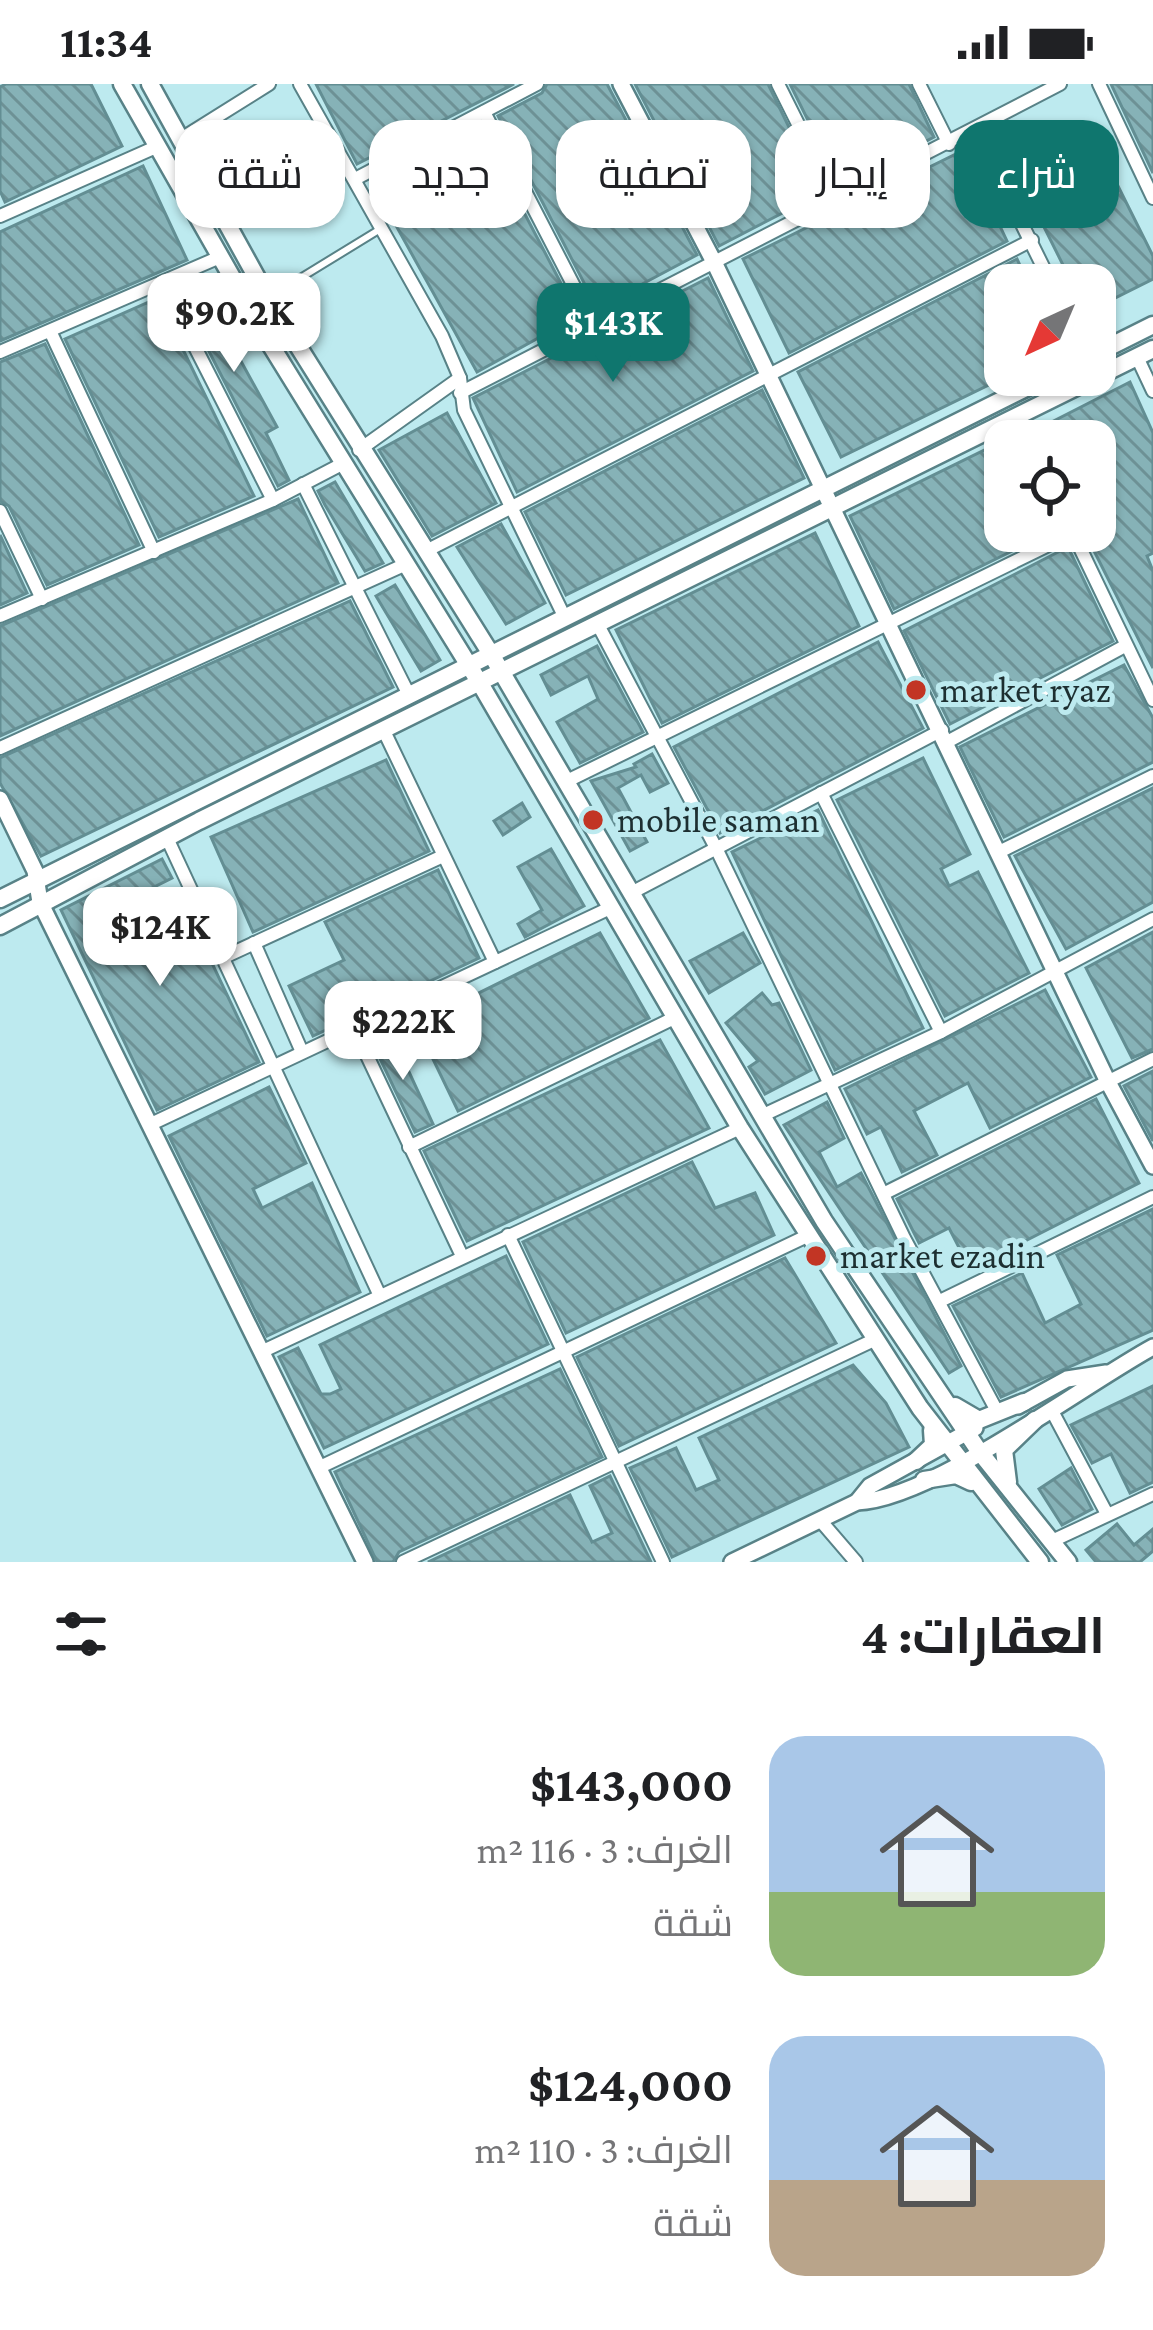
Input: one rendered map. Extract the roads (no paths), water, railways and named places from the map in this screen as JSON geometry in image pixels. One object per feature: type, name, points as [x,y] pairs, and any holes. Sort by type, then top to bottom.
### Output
[{"type":"main road","points":[[122,84],[342,464],[469,665],[807,1236],[958,1462],[1040,1562]]},
{"type":"main road","points":[[150,84],[175,129]]},
{"type":"main road","points":[[229,228],[359,450],[491,654],[824,1221],[979,1451],[1068,1562]]},
{"type":"main road","points":[[1116,344],[1153,325]]},
{"type":"main road","points":[[0,926],[167,838],[1145,353],[1127,338]]},
{"type":"main road","points":[[0,899],[1010,396]]},
{"type":"main road","points":[[928,1375],[968,1417],[982,1419],[1024,1402]]},
{"type":"main road","points":[[916,1461],[935,1438],[920,1408]]},
{"type":"main road","points":[[1018,1498],[1003,1469],[1002,1454],[1043,1416]]},
{"type":"main road","points":[[924,1480],[964,1477],[1001,1514]]},
{"type":"street","points":[[212,120],[269,84]]},
{"type":"street","points":[[300,84],[369,204]]},
{"type":"street","points":[[355,179],[538,84]]},
{"type":"street","points":[[621,84],[714,262],[886,625],[1153,1166]]},
{"type":"street","points":[[778,84],[796,120]]},
{"type":"street","points":[[919,84],[949,144]]},
{"type":"street","points":[[994,120],[1060,84]]},
{"type":"street","points":[[1099,84],[1149,181],[1153,198]]},
{"type":"street","points":[[484,112],[593,323]]},
{"type":"street","points":[[930,154],[954,141]]},
{"type":"street","points":[[0,216],[156,147]]},
{"type":"street","points":[[382,228],[460,386],[506,506],[565,617]]},
{"type":"street","points":[[359,450],[460,386],[784,228]]},
{"type":"street","points":[[1026,228],[1043,264]]},
{"type":"street","points":[[426,551],[1032,240]]},
{"type":"street","points":[[0,352],[220,257]]},
{"type":"street","points":[[163,284],[273,500]]},
{"type":"street","points":[[51,333],[154,552]]},
{"type":"street","points":[[1145,353],[1153,391]]},
{"type":"street","points":[[1015,416],[1017,420]]},
{"type":"street","points":[[0,616],[273,500],[342,464]]},
{"type":"street","points":[[302,484],[409,695]]},
{"type":"street","points":[[0,511],[41,599]]},
{"type":"street","points":[[565,782],[1032,552]]},
{"type":"street","points":[[1081,552],[1153,700]]},
{"type":"street","points":[[0,748],[404,566]]},
{"type":"street","points":[[597,623],[716,848],[829,1085],[998,1413]]},
{"type":"street","points":[[631,893],[821,793],[1125,646]]},
{"type":"street","points":[[383,731],[495,962]]},
{"type":"street","points":[[999,852],[1153,776]]},
{"type":"street","points":[[821,793],[940,1032]]},
{"type":"street","points":[[0,799],[38,880],[40,902],[365,1562]]},
{"type":"street","points":[[167,838],[380,1296]]},
{"type":"street","points":[[222,958],[443,856]]},
{"type":"street","points":[[151,1124],[610,908]]},
{"type":"street","points":[[761,1115],[940,1032],[1153,919]]},
{"type":"street","points":[[254,944],[302,1052]]},
{"type":"street","points":[[409,1147],[674,1018]]},
{"type":"street","points":[[354,1028],[462,1256]]},
{"type":"street","points":[[885,1193],[1153,1059]]},
{"type":"street","points":[[261,1352],[740,1128]]},
{"type":"street","points":[[940,1301],[1153,1197]]},
{"type":"street","points":[[508,1234],[662,1562]]},
{"type":"street","points":[[318,1468],[807,1236]]},
{"type":"street","points":[[403,1562],[877,1339]]},
{"type":"street","points":[[857,1502],[878,1502],[924,1480],[1043,1416],[1153,1347]]},
{"type":"street","points":[[732,1562],[857,1502],[870,1486],[1067,1379],[1106,1373]]},
{"type":"street","points":[[1043,1416],[1107,1514]]},
{"type":"street","points":[[1052,1541],[1153,1494]]},
{"type":"street","points":[[820,1520],[856,1562]]},
{"type":"lane","points":[[268,298],[380,228]]},
{"type":"place","name":"market ryaz","points":[[916,690]]},
{"type":"place","name":"mobile saman","points":[[593,820]]},
{"type":"place","name":"market ezadin","points":[[816,1256]]}]
